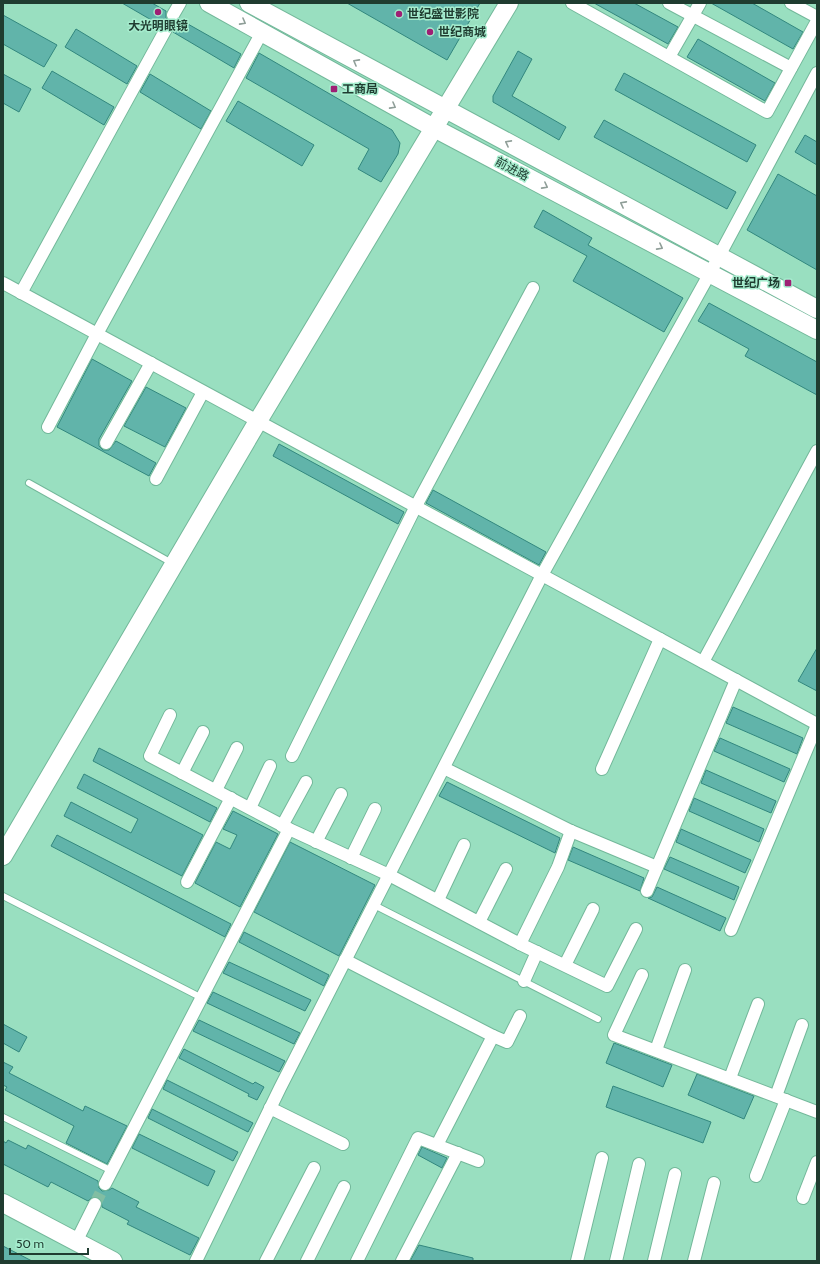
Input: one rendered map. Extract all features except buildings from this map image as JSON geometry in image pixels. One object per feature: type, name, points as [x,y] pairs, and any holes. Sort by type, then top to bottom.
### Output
[{"type":"main road","name":"前进路","points":[[209,3],[434,128],[817,330]]},
{"type":"main road","name":"前进路","points":[[249,3],[374,72],[446,109],[817,309]]},
{"type":"main road","points":[[3,856],[258,421],[509,3]]},
{"type":"main road","points":[[3,1203],[113,1261]]},
{"type":"street","points":[[173,15],[180,3]]},
{"type":"street","points":[[572,3],[767,112],[817,21]]},
{"type":"street","points":[[669,3],[791,68]]},
{"type":"street","points":[[669,57],[700,3]]},
{"type":"street","points":[[791,3],[817,17]]},
{"type":"street","points":[[21,293],[166,29]]},
{"type":"street","points":[[48,427],[97,334],[262,32]]},
{"type":"street","points":[[196,1261],[270,1108],[542,575],[710,273],[817,73]]},
{"type":"street","points":[[3,283],[817,725],[731,930]]},
{"type":"street","points":[[292,756],[416,506],[533,288]]},
{"type":"street","points":[[106,443],[151,363]]},
{"type":"street","points":[[156,479],[203,392]]},
{"type":"street","points":[[703,662],[817,451]]},
{"type":"street","points":[[602,769],[660,639]]},
{"type":"street","points":[[647,891],[736,680]]},
{"type":"street","points":[[170,715],[150,756],[285,828],[389,875],[520,944],[607,986],[636,929]]},
{"type":"street","points":[[182,773],[203,732]]},
{"type":"street","points":[[216,790],[238,748]]},
{"type":"street","points":[[250,808],[270,766]]},
{"type":"street","points":[[444,768],[571,830],[657,867]]},
{"type":"street","points":[[105,1184],[202,998],[306,782]]},
{"type":"street","points":[[316,842],[342,794]]},
{"type":"street","points":[[187,882],[231,798]]},
{"type":"street","points":[[351,858],[375,809]]},
{"type":"street","points":[[520,944],[558,867],[571,830]]},
{"type":"street","points":[[438,900],[464,845]]},
{"type":"street","points":[[479,922],[506,869]]},
{"type":"street","points":[[565,965],[593,909]]},
{"type":"street","points":[[524,981],[537,952]]},
{"type":"street","points":[[346,960],[507,1042],[520,1016]]},
{"type":"street","points":[[656,1050],[685,970]]},
{"type":"street","points":[[642,975],[614,1035],[817,1112]]},
{"type":"street","points":[[730,1078],[758,1004]]},
{"type":"street","points":[[756,1176],[802,1025]]},
{"type":"street","points":[[437,1145],[493,1036]]},
{"type":"street","points":[[270,1108],[343,1144]]},
{"type":"street","points":[[357,1261],[418,1138],[478,1161]]},
{"type":"street","points":[[402,1261],[458,1153]]},
{"type":"street","points":[[577,1261],[602,1158]]},
{"type":"street","points":[[803,1198],[817,1162]]},
{"type":"street","points":[[616,1261],[639,1164]]},
{"type":"street","points":[[266,1261],[314,1168]]},
{"type":"street","points":[[654,1261],[675,1174]]},
{"type":"street","points":[[694,1261],[714,1183]]},
{"type":"street","points":[[307,1261],[344,1187]]},
{"type":"street","points":[[76,1242],[95,1204]]},
{"type":"lane","points":[[29,483],[174,564]]},
{"type":"lane","points":[[3,896],[202,998]]},
{"type":"lane","points":[[374,905],[598,1019]]},
{"type":"lane","points":[[3,1117],[112,1171]]},
{"type":"tunnel","points":[[95,1204],[105,1184]]},
{"type":"place","name":"大光明眼镜","points":[[158,12]]},
{"type":"place","name":"世纪盛世影院","points":[[399,14]]},
{"type":"place","name":"世纪商城","points":[[430,32]]},
{"type":"place","name":"工商局","points":[[334,89]]},
{"type":"place","name":"世纪广场","points":[[788,283]]}]
